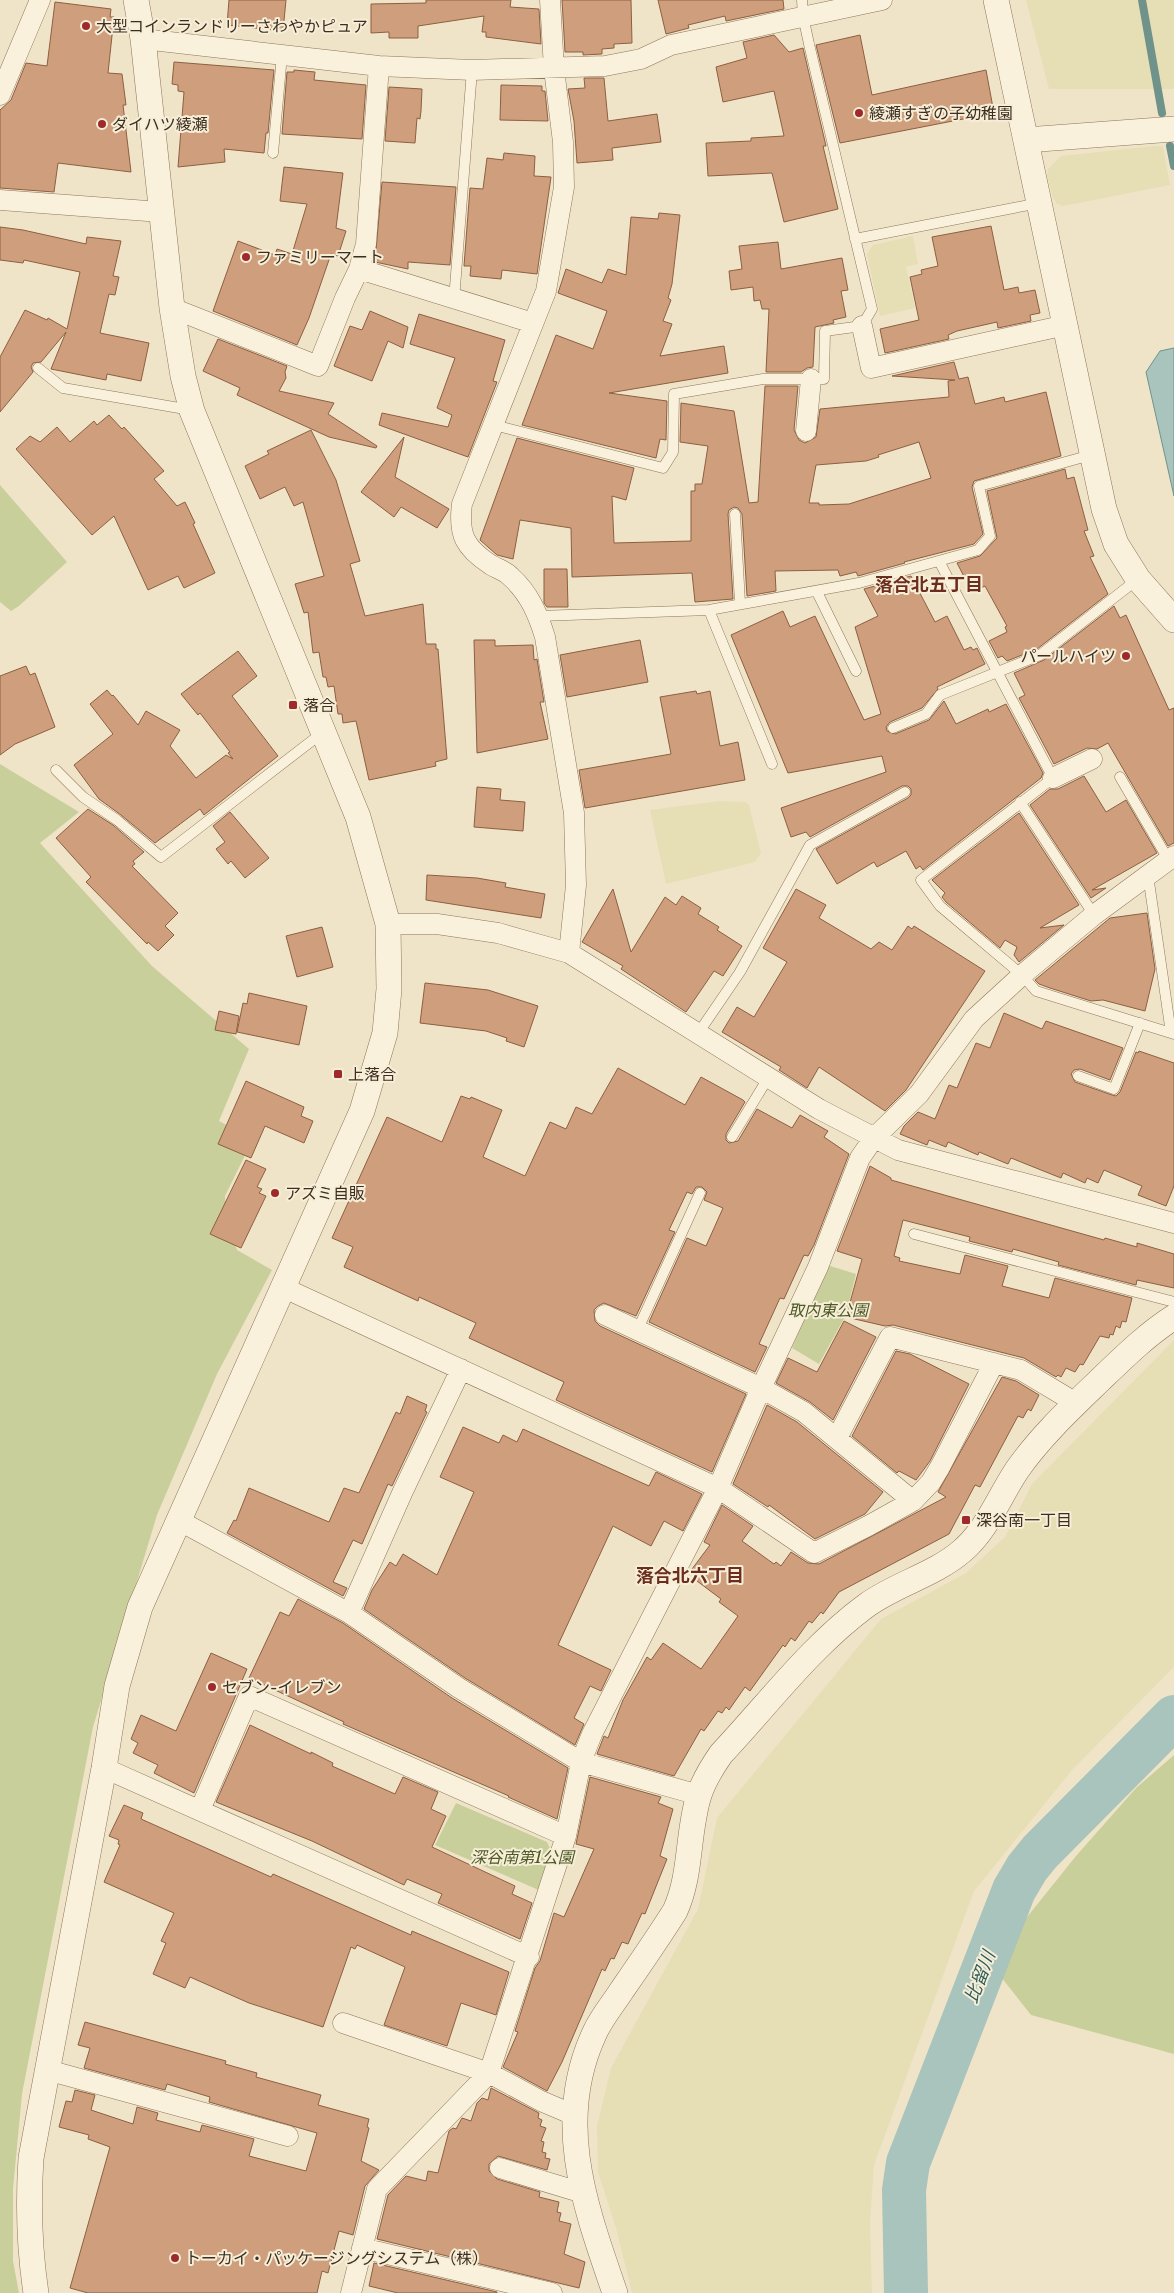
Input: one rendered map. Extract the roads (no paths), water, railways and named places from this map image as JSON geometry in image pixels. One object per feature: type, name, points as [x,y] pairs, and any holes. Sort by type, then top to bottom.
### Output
[{"type":"street","points":[[0,95],[40,0]]},
{"type":"street","points":[[36,2293],[30,2256],[28,2206],[32,2158],[46,2070],[104,1768],[116,1686],[123,1660],[140,1607],[362,1111],[385,1033],[389,988],[388,924],[358,817],[192,411],[183,376],[172,308],[143,39],[136,0]]},
{"type":"street","points":[[550,0],[554,69],[563,142],[564,187],[546,291],[462,504],[459,522],[464,541],[473,553],[509,574],[524,590],[539,616],[554,686],[574,813],[576,885],[569,953]]},
{"type":"street","points":[[143,39],[379,66],[472,70],[554,69],[605,66],[641,58],[671,45],[803,8],[882,0]]},
{"type":"street","points":[[996,0],[1002,37],[1040,203],[1091,455],[1104,508],[1116,544],[1138,579],[1174,620]]},
{"type":"street","points":[[172,308],[318,366],[345,298],[359,269],[366,244],[379,66]]},
{"type":"street","points":[[1026,140],[1174,129]]},
{"type":"street","points":[[0,200],[161,212]]},
{"type":"street","points":[[359,269],[533,323]]},
{"type":"street","points":[[862,326],[871,368],[1066,325]]},
{"type":"street","points":[[806,431],[811,379]]},
{"type":"street","points":[[1053,778],[1092,758]]},
{"type":"street","points":[[351,2293],[377,2189],[489,2073],[529,1957],[566,1836],[581,1762],[592,1734],[718,1488],[761,1388],[818,1267],[860,1158],[873,1139],[919,1094],[974,1019],[1022,975],[1094,915],[1171,858]]},
{"type":"street","points":[[388,924],[437,924],[498,933],[569,953],[768,1078],[873,1139],[908,1154],[1174,1223]]},
{"type":"street","points":[[282,1287],[718,1488],[814,1553],[913,1501],[931,1482],[940,1467],[994,1363]]},
{"type":"street","points":[[605,1315],[761,1388],[804,1412],[913,1501]]},
{"type":"street","points":[[616,2293],[583,2193],[576,2151],[574,2115],[582,2063],[596,2031],[671,1919],[681,1899],[688,1872],[699,1795],[710,1770],[721,1754],[831,1635],[867,1605],[904,1583],[944,1564],[962,1551],[979,1533],[1017,1470],[1043,1436],[1148,1336],[1174,1317]]},
{"type":"street","points":[[837,1438],[890,1336],[1021,1370],[1076,1403]]},
{"type":"street","points":[[349,1614],[403,1491],[461,1369]]},
{"type":"street","points":[[178,1520],[349,1614],[459,1688],[581,1762],[699,1795]]},
{"type":"street","points":[[200,1810],[249,1696],[566,1836]]},
{"type":"street","points":[[104,1768],[529,1957]]},
{"type":"street","points":[[343,2024],[489,2073],[541,2101],[574,2115]]},
{"type":"street","points":[[46,2070],[288,2136]]},
{"type":"street","points":[[500,2168],[583,2193]]},
{"type":"street","points":[[362,2248],[552,2293]]},
{"type":"lane","points":[[494,425],[663,468],[672,452],[674,394],[762,379],[824,379],[825,331],[862,326],[872,309],[803,8]]},
{"type":"lane","points":[[273,154],[282,55]]},
{"type":"lane","points":[[454,300],[472,70]]},
{"type":"lane","points":[[855,239],[1040,203]]},
{"type":"lane","points":[[38,368],[63,388],[192,411]]},
{"type":"lane","points":[[539,616],[709,610],[740,603],[817,592],[978,550],[990,536],[979,486],[1091,455]]},
{"type":"lane","points":[[735,514],[740,603]]},
{"type":"lane","points":[[939,561],[1053,778],[921,880],[940,906],[1022,975],[1036,991],[1172,1034],[1148,875]]},
{"type":"lane","points":[[893,728],[926,714],[940,695],[1040,655],[1138,579]]},
{"type":"lane","points":[[817,592],[856,671]]},
{"type":"lane","points":[[709,610],[772,764]]},
{"type":"lane","points":[[56,770],[83,797],[117,820],[161,857],[323,733]]},
{"type":"lane","points":[[1120,777],[1171,858]]},
{"type":"lane","points":[[698,1035],[740,972],[810,845],[905,792]]},
{"type":"lane","points":[[1020,802],[1094,915]]},
{"type":"lane","points":[[1078,1076],[1114,1089],[1140,1023]]},
{"type":"lane","points":[[732,1137],[768,1078]]},
{"type":"lane","points":[[638,1329],[700,1193]]},
{"type":"lane","points":[[914,1234],[1174,1302]]},
{"type":"water","points":[[1174,348],[1174,496],[1146,372],[1160,351]]},
{"type":"waterway","points":[[1142,0],[1162,113]]},
{"type":"waterway","points":[[1170,146],[1174,166]]},
{"type":"waterway","name":"比留川","points":[[906,2293],[904,2190],[908,2163],[1014,1890],[1027,1868],[1040,1852],[1174,1717]]},
{"type":"place","name":"大型コインランドリーさわやかピュア","points":[[86,26]]},
{"type":"place","name":"綾瀬すぎの子幼稚園","points":[[859,113]]},
{"type":"place","name":"ダイハツ綾瀬","points":[[102,124]]},
{"type":"place","name":"ファミリーマート","points":[[246,257]]},
{"type":"place","name":"パールハイツ","points":[[1126,656]]},
{"type":"place","name":"落合","points":[[293,705]]},
{"type":"place","name":"上落合","points":[[338,1074]]},
{"type":"place","name":"アズミ自販","points":[[275,1193]]},
{"type":"place","name":"深谷南一丁目","points":[[966,1520]]},
{"type":"place","name":"セブン-イレブン","points":[[212,1687]]},
{"type":"place","name":"トーカイ・パッケージングシステム（株）","points":[[175,2258]]},
{"type":"district","name":"落合北五丁目","points":[[929,585]]},
{"type":"district","name":"落合北六丁目","points":[[690,1576]]},
{"type":"park label","name":"取内東公園","points":[[828,1310]]},
{"type":"park label","name":"深谷南第1公園","points":[[522,1857]]}]
